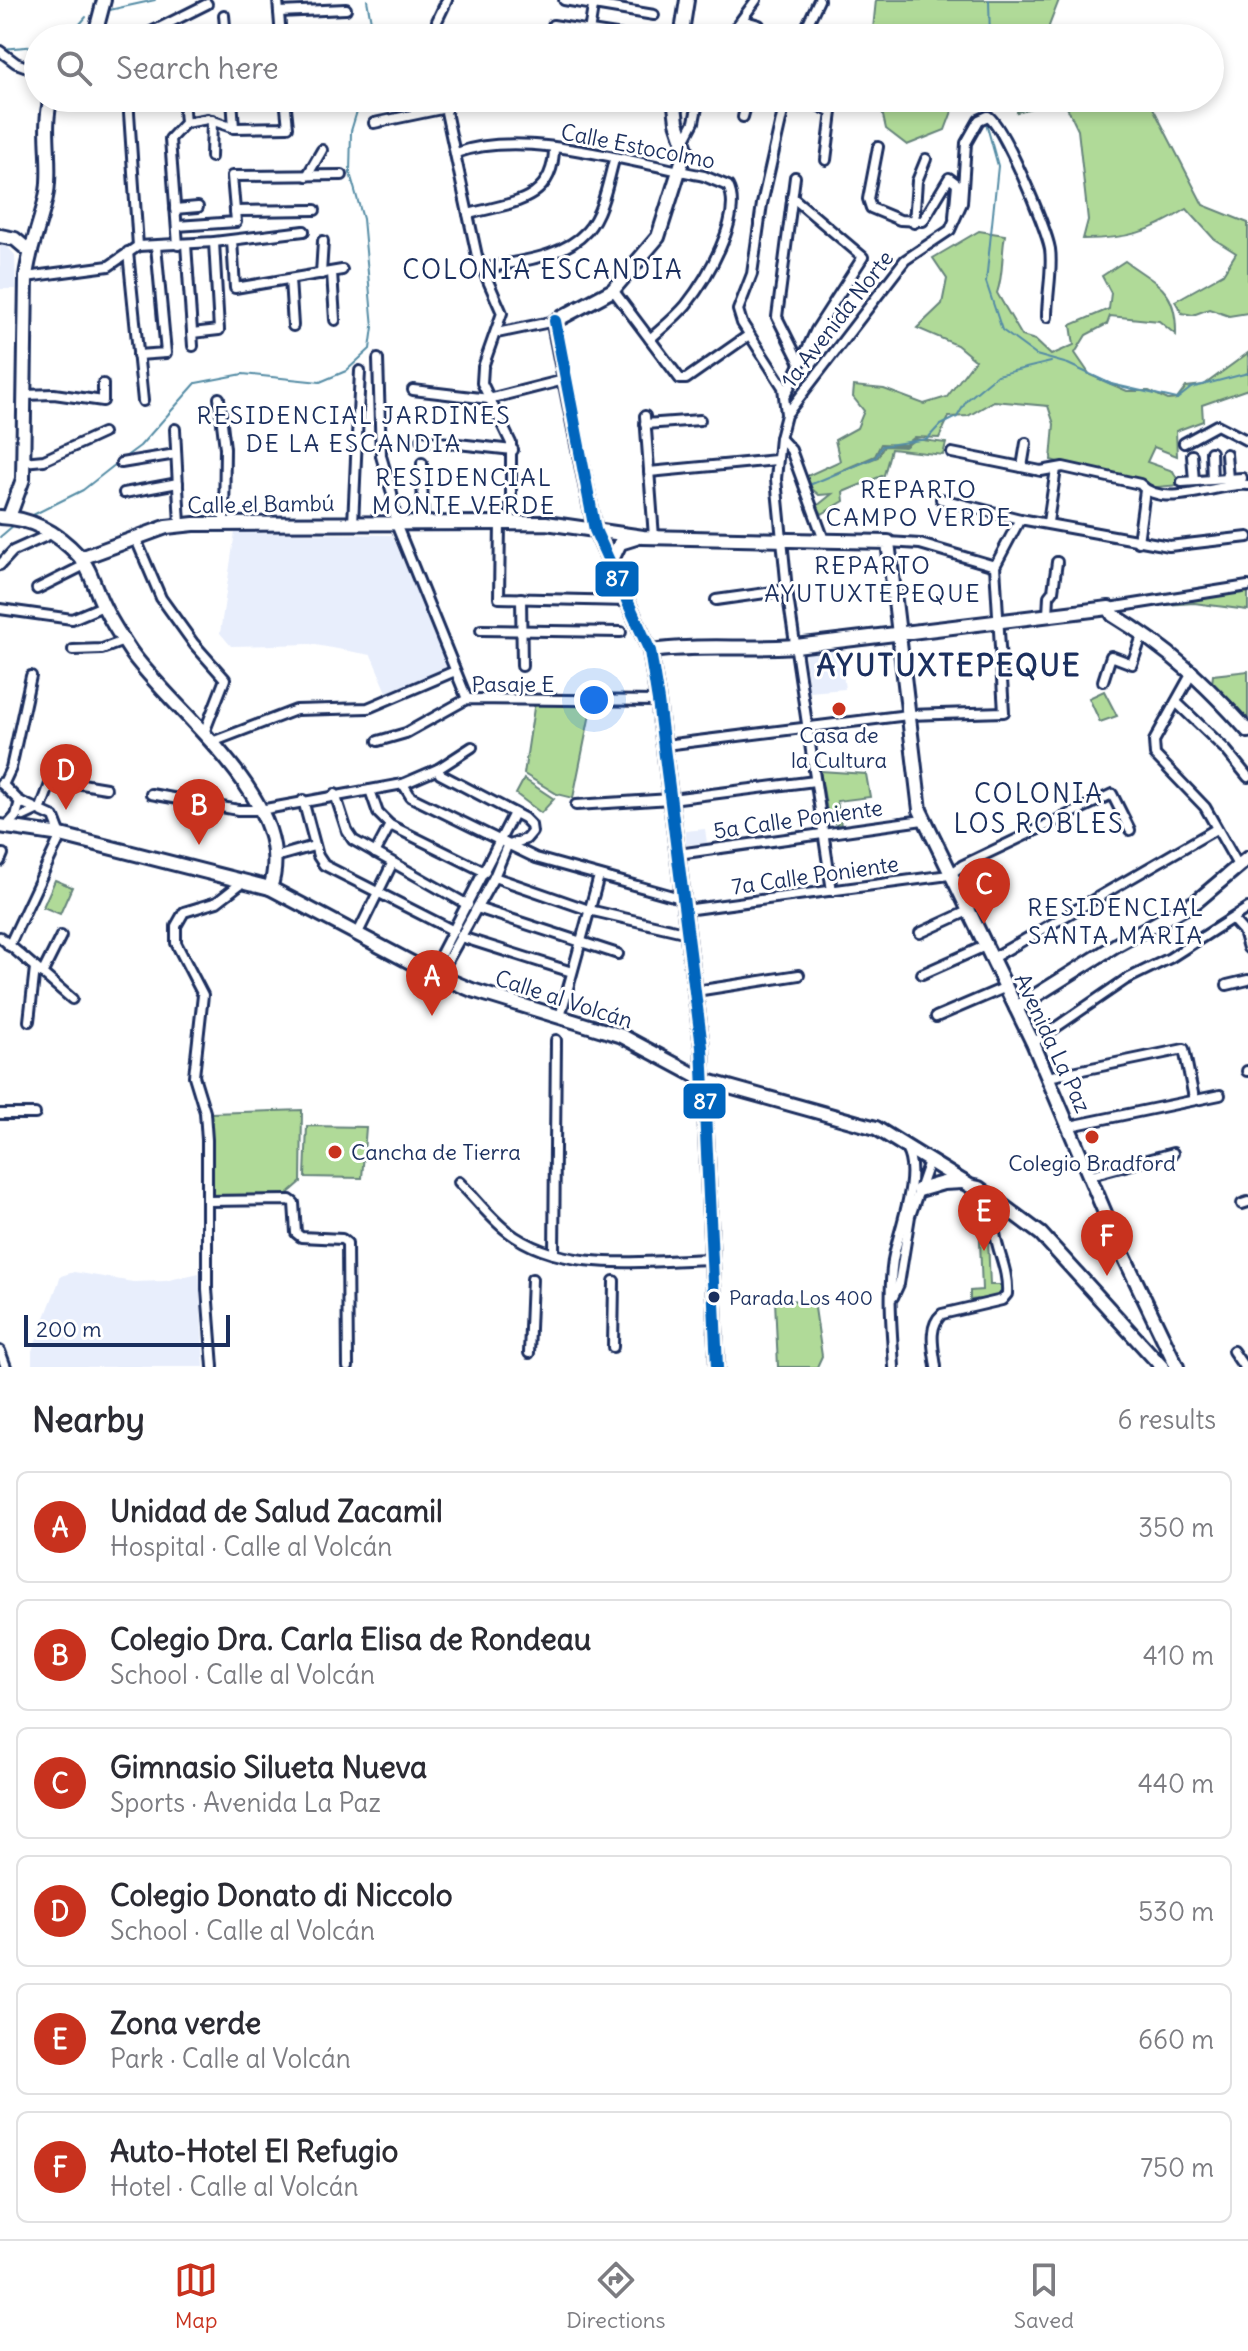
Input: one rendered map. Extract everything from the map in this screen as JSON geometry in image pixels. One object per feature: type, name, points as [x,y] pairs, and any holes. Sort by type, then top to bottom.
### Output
[{"type":"street","points":[[98,24],[104,0]]},
{"type":"street","points":[[278,0],[280,24]]},
{"type":"street","points":[[321,0],[322,10]]},
{"type":"street","points":[[437,24],[447,0]]},
{"type":"street","points":[[564,0],[594,2],[654,15]]},
{"type":"street","points":[[683,24],[687,0]]},
{"type":"street","points":[[739,24],[756,0]]},
{"type":"street","points":[[808,24],[819,0]]},
{"type":"street","points":[[591,24],[594,2]]},
{"type":"street","points":[[167,24],[207,4]]},
{"type":"street","points":[[279,12],[346,9]]},
{"type":"street","points":[[224,15],[225,24]]},
{"type":"street","points":[[742,20],[756,24]]},
{"type":"street","points":[[0,51],[24,66]]},
{"type":"street","points":[[50,112],[47,189],[37,234],[28,250],[23,479],[5,517],[29,521],[53,533],[83,561],[103,606],[144,670],[240,775],[260,810],[275,857],[270,888]]},
{"type":"street","points":[[129,112],[138,246]]},
{"type":"street","points":[[184,112],[185,123]]},
{"type":"street","points":[[233,112],[234,128]]},
{"type":"street","points":[[193,346],[175,209],[170,139],[185,123],[212,120],[234,128],[288,127],[286,112]]},
{"type":"street","points":[[374,123],[427,112]]},
{"type":"street","points":[[447,112],[482,269],[502,313],[482,370],[482,383],[505,425],[513,450],[499,598],[628,601]]},
{"type":"street","points":[[497,333],[555,321],[613,290],[658,237],[677,171],[684,161],[677,112]]},
{"type":"street","points":[[683,141],[696,112]]},
{"type":"street","points":[[743,117],[744,112]]},
{"type":"street","points":[[783,112],[762,204],[752,274],[738,305],[749,335],[777,375],[785,395],[786,415]]},
{"type":"street","points":[[826,160],[832,112]]},
{"type":"street","points":[[955,222],[962,203],[966,143],[983,118],[999,127],[1027,187],[1050,250],[1047,317]]},
{"type":"street","points":[[211,157],[212,120]]},
{"type":"street","name":"Calle Estocolmo","points":[[456,153],[496,142],[554,148],[723,181],[734,200],[712,267],[686,305],[650,339]]},
{"type":"street","points":[[878,147],[868,199],[871,208],[881,215],[914,223],[927,218],[949,178],[957,184],[955,222]]},
{"type":"street","points":[[468,214],[528,198],[543,186],[554,168],[554,148]]},
{"type":"street","points":[[307,176],[322,150]]},
{"type":"street","points":[[914,223],[912,216],[917,181],[926,159]]},
{"type":"street","points":[[482,269],[556,253],[588,230],[601,204],[614,160]]},
{"type":"street","points":[[177,226],[236,222],[232,176],[342,175]]},
{"type":"street","points":[[795,177],[777,317],[800,363]]},
{"type":"street","points":[[785,395],[800,363],[863,257],[792,197]]},
{"type":"street","points":[[175,209],[198,207]]},
{"type":"street","points":[[235,211],[315,210]]},
{"type":"street","name":"1a Avenida Norte","points":[[832,891],[787,590],[776,460],[780,438],[786,415],[905,260],[915,250],[943,236],[955,222]]},
{"type":"street","points":[[26,277],[109,266],[138,246],[214,242],[304,231]]},
{"type":"street","points":[[0,236],[15,239],[28,250]]},
{"type":"street","points":[[232,240],[235,288],[342,270]]},
{"type":"street","points":[[321,274],[323,241]]},
{"type":"street","points":[[192,333],[219,330],[214,242]]},
{"type":"street","points":[[138,355],[166,353],[156,246]]},
{"type":"street","points":[[128,252],[143,401]]},
{"type":"street","points":[[332,272],[335,320]]},
{"type":"street","points":[[290,279],[293,326]]},
{"type":"street","points":[[613,290],[671,371],[686,379],[749,335]]},
{"type":"street","points":[[555,321],[595,530],[650,651],[665,745],[702,1047],[717,1367]]},
{"type":"street","points":[[378,359],[381,456],[392,493],[396,524],[467,699]]},
{"type":"street","points":[[353,524],[360,371]]},
{"type":"street","points":[[413,390],[489,399],[564,380]]},
{"type":"street","points":[[24,395],[54,394],[103,401],[103,384]]},
{"type":"street","points":[[219,398],[225,448],[224,524]]},
{"type":"street","points":[[610,564],[620,543],[649,537],[645,420],[700,420]]},
{"type":"street","points":[[1184,443],[1217,425],[1248,441]]},
{"type":"street","points":[[175,429],[180,525]]},
{"type":"street","points":[[23,462],[44,460],[103,433]]},
{"type":"street","points":[[780,438],[791,450],[824,540]]},
{"type":"street","points":[[421,440],[513,450]]},
{"type":"street","points":[[1022,467],[1026,443]]},
{"type":"street","points":[[1211,452],[1212,480]]},
{"type":"street","points":[[952,453],[1041,471],[1063,467],[1140,484],[1145,490],[1182,494],[1246,479]]},
{"type":"street","points":[[121,463],[176,454]]},
{"type":"street","points":[[1226,454],[1228,479]]},
{"type":"street","points":[[1192,455],[1194,481]]},
{"type":"street","points":[[649,472],[776,460]]},
{"type":"street","points":[[422,463],[423,524]]},
{"type":"street","points":[[1048,522],[1056,469]]},
{"type":"street","points":[[1182,482],[1246,479]]},
{"type":"street","points":[[124,493],[178,483]]},
{"type":"street","points":[[1138,542],[1145,490]]},
{"type":"street","points":[[941,499],[1020,519],[1169,546],[1248,537]]},
{"type":"street","points":[[665,745],[908,715],[1004,712],[995,566],[1020,519]]},
{"type":"street","name":"Calle el Bambú","points":[[83,561],[135,537],[180,525],[566,524],[649,537],[888,542]]},
{"type":"street","points":[[0,565],[13,551],[53,533]]},
{"type":"street","points":[[135,537],[161,598],[225,679],[208,737]]},
{"type":"street","points":[[888,542],[920,544],[995,566]]},
{"type":"street","name":"Avenida La Paz","points":[[888,542],[916,793],[923,820],[1033,1043],[1125,1259],[1177,1367]]},
{"type":"street","points":[[37,589],[83,561]]},
{"type":"street","points":[[1048,615],[1057,562]]},
{"type":"street","points":[[650,651],[692,645],[751,649],[796,646],[1109,608],[1248,586]]},
{"type":"street","points":[[716,600],[787,590]]},
{"type":"street","points":[[521,598],[522,666]]},
{"type":"street","points":[[0,609],[72,619],[103,606]]},
{"type":"street","points":[[1109,608],[1193,671],[1248,731]]},
{"type":"street","points":[[481,630],[621,632]]},
{"type":"street","points":[[1103,681],[1111,656],[1132,664],[1143,633]]},
{"type":"street","points":[[73,650],[102,649],[124,641]]},
{"type":"street","points":[[208,737],[296,710],[368,708],[455,671]]},
{"type":"street","points":[[1016,1008],[1105,951],[1197,901],[1244,862],[1216,829],[1205,807],[1155,755],[1154,741],[1193,671]]},
{"type":"street","points":[[9,946],[61,835],[58,821],[41,808],[20,801],[2,784],[11,768],[31,676]]},
{"type":"street","name":"Pasaje E","points":[[378,741],[406,733],[467,699],[658,701]]},
{"type":"street","points":[[1176,702],[1226,750],[1248,777]]},
{"type":"street","points":[[151,794],[238,810],[260,810],[403,784],[438,769],[472,747]]},
{"type":"street","points":[[438,769],[531,825],[532,832],[526,839],[503,845]]},
{"type":"street","points":[[24,823],[41,808],[52,779],[106,788]]},
{"type":"street","points":[[576,805],[671,799],[815,781]]},
{"type":"street","points":[[403,784],[411,797],[503,845],[684,905]]},
{"type":"street","points":[[370,790],[378,813],[390,825],[490,875],[589,910],[688,933]]},
{"type":"street","points":[[335,794],[347,831],[392,864],[473,907],[618,954]]},
{"type":"street","points":[[949,875],[963,865],[1112,794],[1130,830]]},
{"type":"street","points":[[303,800],[314,846],[324,865],[458,934],[572,972]]},
{"type":"street","points":[[20,801],[24,823]]},
{"type":"street","points":[[4,826],[16,816],[20,801]]},
{"type":"street","points":[[435,975],[490,875],[514,813]]},
{"type":"street","name":"5a Calle Poniente","points":[[678,854],[923,820]]},
{"type":"street","name":"Calle al Volcán","points":[[4,826],[24,823],[270,888],[435,975],[622,1036],[704,1080],[834,1114],[899,1139],[929,1161],[979,1188],[1041,1234],[1044,1240]]},
{"type":"street","points":[[375,853],[390,825]]},
{"type":"street","points":[[991,959],[1216,829]]},
{"type":"street","points":[[275,857],[314,846]]},
{"type":"street","points":[[0,854],[0,861]]},
{"type":"street","points":[[358,933],[392,864]]},
{"type":"street","name":"7a Calle Poniente","points":[[684,905],[832,891],[949,875]]},
{"type":"street","points":[[560,1017],[599,876]]},
{"type":"street","points":[[213,1367],[207,1289],[205,1112],[194,1076],[203,995],[179,952],[176,926],[184,912],[217,902],[244,881]]},
{"type":"street","points":[[1033,1043],[1125,980],[1233,920],[1248,908]]},
{"type":"street","points":[[920,933],[968,911]]},
{"type":"street","points":[[1233,920],[1243,931],[1248,948]]},
{"type":"street","points":[[29,1021],[38,971],[61,936]]},
{"type":"street","points":[[0,937],[72,999]]},
{"type":"street","points":[[922,974],[985,946]]},
{"type":"street","points":[[696,991],[799,975]]},
{"type":"street","points":[[1227,985],[1248,980]]},
{"type":"street","points":[[936,1017],[1004,988]]},
{"type":"street","points":[[554,1254],[556,1040]]},
{"type":"street","points":[[675,1064],[695,1061],[702,1047]]},
{"type":"street","points":[[1048,1077],[1184,1049],[1194,1098]]},
{"type":"street","points":[[1070,1126],[1220,1095]]},
{"type":"street","points":[[0,1114],[35,1114]]},
{"type":"street","points":[[894,1367],[892,1298],[899,1284],[914,1189],[911,1158],[899,1139]]},
{"type":"street","points":[[1091,1175],[1173,1153]]},
{"type":"street","points":[[914,1189],[929,1161]]},
{"type":"street","points":[[459,1182],[507,1231],[554,1254],[610,1260],[713,1259]]},
{"type":"street","points":[[914,1189],[943,1183],[967,1184]]},
{"type":"street","name":"Calle al Volcán","points":[[967,1184],[974,1194],[1044,1240],[1162,1367]]},
{"type":"street","points":[[208,1201],[290,1200],[294,1203],[296,1233],[301,1237],[342,1239],[347,1243],[348,1367]]},
{"type":"street","points":[[936,1367],[933,1334],[936,1319],[942,1314],[1002,1300],[1007,1294],[1002,1253],[993,1240],[996,1210]]},
{"type":"street","points":[[529,1353],[532,1279]]},
{"type":"street","points":[[613,1347],[614,1281]]},
{"type":"street","points":[[0,1351],[6,1367]]},
{"type":"street","points":[[1233,1351],[1244,1367]]},
{"type":"shaded area","points":[[0,245],[7,246],[15,255],[16,289],[0,289]]},
{"type":"shaded area","points":[[235,532],[392,535],[449,668],[387,692],[371,655],[310,644],[231,646],[220,633]]},
{"type":"shaded area","points":[[835,649],[837,666],[842,666],[845,689],[809,692],[805,654]]},
{"type":"shaded area","points":[[705,829],[707,843],[686,845],[686,831]]},
{"type":"shaded area","points":[[74,1272],[133,1282],[165,1281],[199,1273],[204,1367],[32,1367],[32,1351],[61,1276]]},
{"type":"green space","points":[[876,0],[1059,0],[1050,24],[874,24]]},
{"type":"green space","points":[[882,112],[952,112],[945,130],[907,145],[886,129]]},
{"type":"green space","points":[[1069,112],[1155,112],[1203,205],[1248,223],[1248,313],[1229,316],[1209,309],[1193,315],[1182,313],[1175,301],[1223,274],[1236,253],[1214,239],[1187,209],[1138,233],[1083,239],[1088,220],[1078,130]]},
{"type":"green space","points":[[979,231],[1005,235],[997,293],[1022,336],[1035,340],[1051,355],[1074,345],[1071,325],[1109,309],[1111,293],[1102,276],[1125,261],[1163,290],[1173,307],[1176,335],[1159,321],[1110,316],[1107,324],[1086,335],[1075,353],[1090,375],[1127,391],[1149,391],[1168,400],[1177,399],[1186,387],[1204,385],[1248,353],[1248,389],[1202,405],[1203,421],[1176,431],[1177,456],[1154,447],[1147,462],[1173,471],[1180,485],[1146,488],[1051,460],[1054,424],[1048,406],[994,401],[968,416],[949,417],[939,438],[915,437],[905,445],[881,444],[875,456],[834,474],[878,457],[884,446],[905,447],[915,439],[946,443],[943,455],[891,449],[884,475],[843,492],[844,501],[822,514],[817,506],[832,494],[819,495],[812,489],[807,476],[840,461],[835,440],[857,428],[864,411],[853,397],[854,386],[884,389],[924,404],[947,397],[975,360],[957,345],[917,328],[942,304],[947,279],[933,258]]},
{"type":"green space","points":[[1248,591],[1248,610],[1194,603],[1165,605]]},
{"type":"green space","points":[[1248,671],[1248,724],[1212,684],[1213,675]]},
{"type":"green space","points":[[1104,691],[1117,716],[1100,722],[1089,698]]},
{"type":"green space","points":[[535,701],[592,704],[573,798],[557,794],[524,774]]},
{"type":"green space","points":[[820,771],[866,774],[870,797],[837,801],[841,825],[829,822]]},
{"type":"green space","points":[[524,779],[554,799],[541,813],[516,794]]},
{"type":"green space","points":[[55,880],[72,887],[60,914],[43,907]]},
{"type":"green space","points":[[302,1110],[301,1182],[286,1195],[213,1195],[211,1113]]},
{"type":"green space","name":"Cancha de Tierra","points":[[307,1126],[366,1127],[362,1178],[305,1177]]},
{"type":"green space","points":[[979,1217],[987,1217],[990,1285],[1001,1285],[1002,1297],[970,1300],[970,1291],[982,1290]]},
{"type":"green space","points":[[775,1300],[814,1301],[822,1356],[817,1367],[778,1367]]},
{"type":"waterway","points":[[105,11],[155,0]]},
{"type":"waterway","points":[[367,0],[371,24]]},
{"type":"waterway","points":[[989,0],[990,24]]},
{"type":"waterway","points":[[80,24],[86,17]]},
{"type":"waterway","points":[[1,49],[24,47]]},
{"type":"waterway","points":[[121,460],[140,446],[196,383],[243,374],[320,382],[346,371],[370,349],[373,327],[363,219],[350,173],[351,131],[357,112]]},
{"type":"waterway","points":[[985,119],[998,166],[986,282],[1002,330],[1036,355],[1068,364],[1111,384],[1177,399],[1191,388],[1248,373]]},
{"type":"waterway","points":[[807,486],[876,457],[882,446],[927,439],[939,426],[957,417],[967,400],[997,375],[1051,362]]},
{"type":"waterway","points":[[31,516],[83,490],[116,464]]},
{"type":"waterway","points":[[0,537],[14,525]]},
{"type":"transit line","name":"87","points":[[555,321],[595,530],[650,651],[658,701],[702,1047],[717,1367]]},
{"type":"place","name":"Casa de la Cultura","points":[[839,709]]},
{"type":"place","name":"Colegio Donato di Niccolo","points":[[66,810]]},
{"type":"place","name":"Colegio Dra. Carla Elisa de Rondeau","points":[[199,845]]},
{"type":"place","name":"Gimnasio Silueta Nueva","points":[[984,924]]},
{"type":"place","name":"Unidad de Salud Zacamil","points":[[432,1016]]},
{"type":"place","name":"Colegio Bradford","points":[[1092,1137]]},
{"type":"place","name":"Cancha de Tierra","points":[[335,1152]]},
{"type":"place","name":"Zona verde","points":[[984,1251]]},
{"type":"place","name":"Auto-Hotel El Refugio","points":[[1107,1276]]},
{"type":"place","name":"Parada Los 400","points":[[714,1297]]},
{"type":"district","name":"COLONIA ESCANDIA","points":[[543,270]]},
{"type":"district","name":"RESIDENCIAL JARDINES DE LA ESCANDIA","points":[[354,430]]},
{"type":"district","name":"RESIDENCIAL MONTE VERDE","points":[[464,492]]},
{"type":"district","name":"REPARTO CAMPO VERDE","points":[[919,504]]},
{"type":"district","name":"REPARTO AYUTUXTEPEQUE","points":[[873,580]]},
{"type":"district","name":"AYUTUXTEPEQUE","points":[[949,666]]},
{"type":"district","name":"COLONIA LOS ROBLES","points":[[1039,809]]},
{"type":"district","name":"RESIDENCIAL SANTA MARIA","points":[[1116,922]]}]
